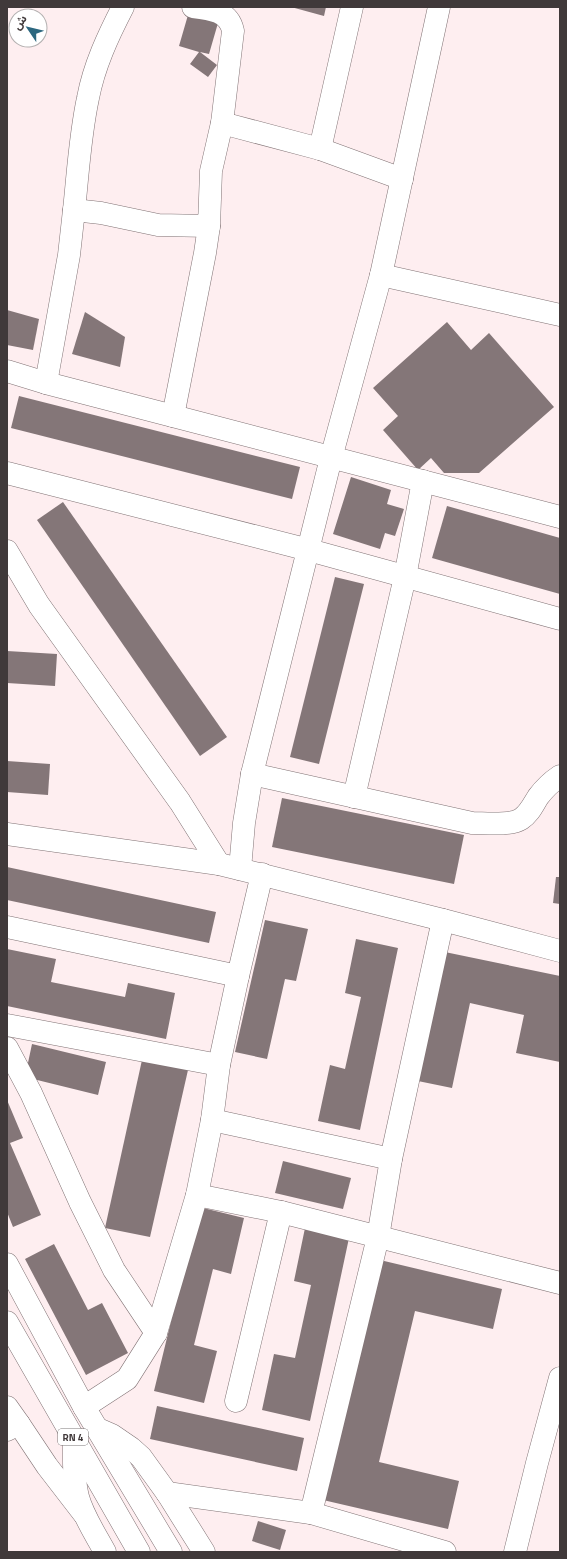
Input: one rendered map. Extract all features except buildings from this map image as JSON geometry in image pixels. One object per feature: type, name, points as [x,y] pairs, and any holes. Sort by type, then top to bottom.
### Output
[{"type":"main road","points":[[46,383],[69,255],[88,97],[99,58],[110,31],[123,7]]},
{"type":"main road","points":[[173,416],[205,253],[209,226],[211,171],[222,123],[233,30],[231,23],[222,10],[194,7]]},
{"type":"main road","points":[[320,149],[352,7]]},
{"type":"main road","points":[[240,869],[244,823],[252,774],[309,550],[330,458],[382,275],[439,7]]},
{"type":"main road","points":[[222,123],[320,149],[402,179]]},
{"type":"main road","points":[[74,210],[101,213],[158,225],[209,226]]},
{"type":"main road","points":[[382,275],[560,315]]},
{"type":"main road","points":[[7,373],[560,517]]},
{"type":"main road","points":[[7,473],[309,550],[560,619]]},
{"type":"main road","points":[[354,797],[405,577],[423,482]]},
{"type":"main road","points":[[7,551],[39,605],[180,802],[218,864]]},
{"type":"main road","points":[[252,774],[472,823],[509,822],[520,820],[528,813],[538,797],[551,781],[560,776]]},
{"type":"main road","points":[[7,834],[218,864],[444,920],[560,951]]},
{"type":"main road","points":[[84,1407],[127,1379],[156,1333],[197,1195],[212,1120],[220,1065],[238,976],[262,874]]},
{"type":"main road","points":[[311,1513],[378,1237],[391,1159],[444,920]]},
{"type":"main road","points":[[7,927],[238,976]]},
{"type":"main road","points":[[7,1025],[220,1065]]},
{"type":"main road","points":[[7,1048],[31,1093],[80,1202],[114,1270],[156,1333]]},
{"type":"main road","points":[[212,1120],[391,1159]]},
{"type":"main road","points":[[197,1195],[281,1212],[560,1283]]},
{"type":"main road","points":[[236,1401],[281,1212]]},
{"type":"main road","name":"RN 4","points":[[7,1264],[84,1407],[119,1462],[171,1552]]},
{"type":"main road","name":"RN 4","points":[[7,1322],[139,1552]]},
{"type":"main road","points":[[515,1552],[560,1378]]},
{"type":"main road","points":[[11,1420],[86,1516]]},
{"type":"main road","points":[[96,1428],[124,1444],[141,1458],[167,1493],[204,1552]]},
{"type":"main road","points":[[74,1439],[74,1473],[78,1497],[86,1516],[106,1552]]},
{"type":"main road","points":[[167,1493],[311,1513],[446,1552]]}]
